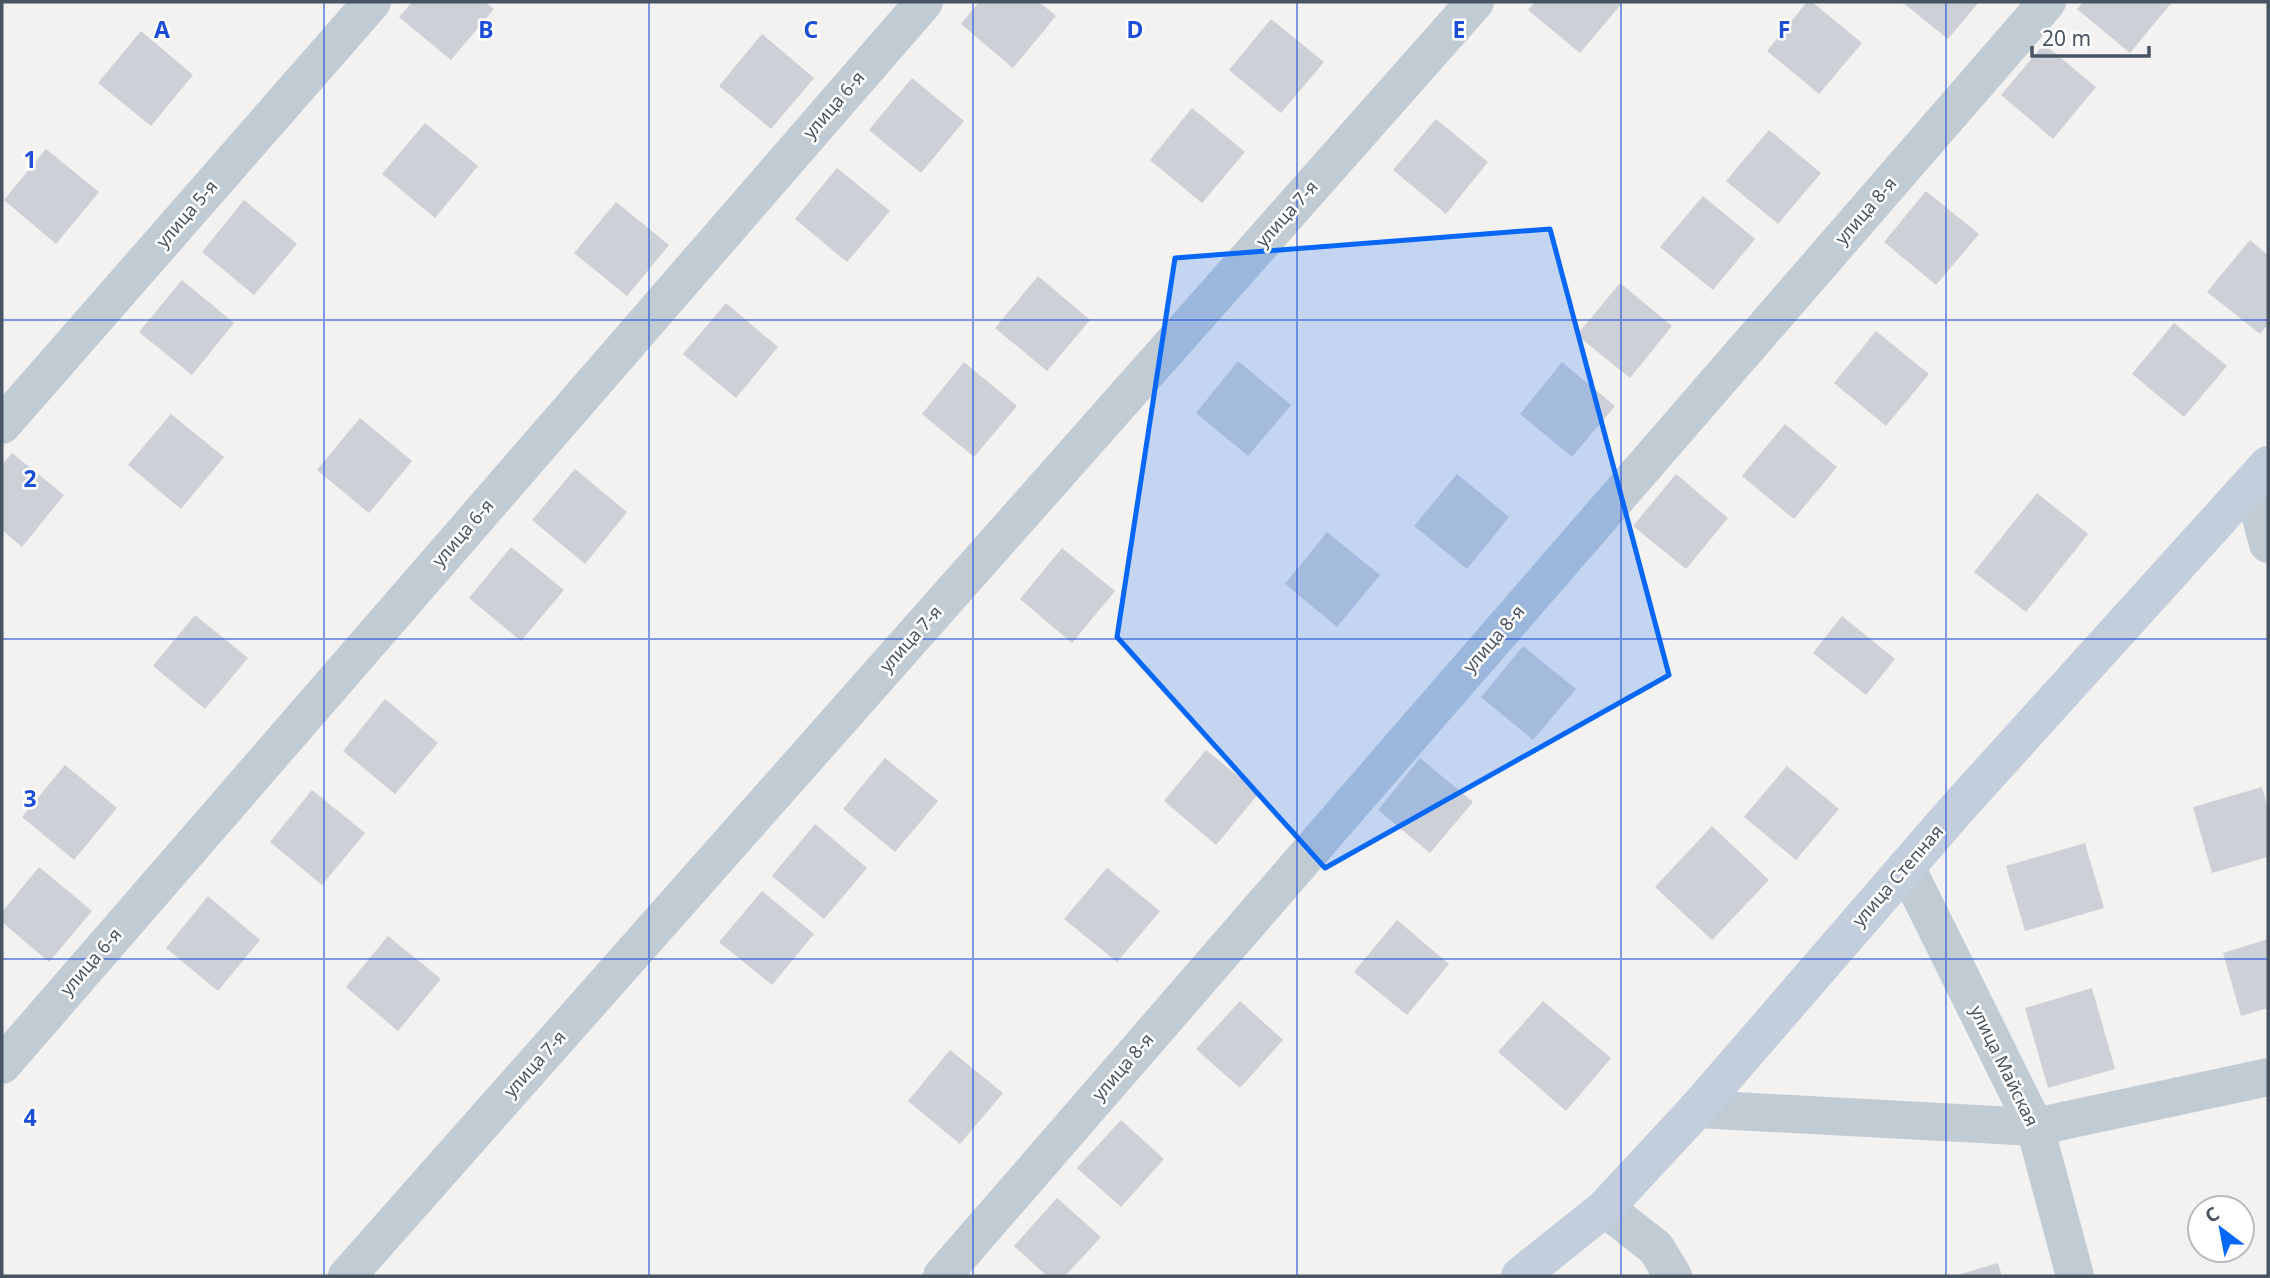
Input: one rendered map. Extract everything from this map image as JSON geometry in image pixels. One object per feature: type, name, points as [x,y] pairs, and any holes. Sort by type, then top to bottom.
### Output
[{"type":"street","name":"улица 5-я","points":[[2,425],[372,2]]},
{"type":"street","name":"улица 6-я","points":[[2,1065],[923,2]]},
{"type":"street","name":"улица 7-я","points":[[347,1276],[1475,2]]},
{"type":"street","name":"улица 8-я","points":[[942,1276],[2047,2]]},
{"type":"street","points":[[2260,474],[2268,544]]},
{"type":"street","name":"улица Степная","points":[[1520,1276],[1605,1208],[1696,1109],[1906,867],[2260,474]]},
{"type":"street","name":"улица Майская","points":[[1906,867],[2035,1126],[2075,1276]]},
{"type":"street","points":[[1696,1109],[2035,1126],[2268,1077]]},
{"type":"street","points":[[1605,1208],[1656,1248],[1673,1276]]},
{"type":"highlighted area","points":[[1550,229],[1669,675],[1325,868],[1117,637],[1175,258]]},
{"type":"building","points":[[412,2],[485,2],[494,9],[451,60],[399,17]]},
{"type":"building","points":[[979,2],[1039,2],[1056,16],[1013,68],[961,24]]},
{"type":"building","points":[[1535,2],[1623,2],[1580,53],[1528,10]]},
{"type":"building","points":[[1807,2],[1812,2],[1862,43],[1819,94],[1767,51]]},
{"type":"building","points":[[1902,2],[1979,2],[1948,39]]},
{"type":"building","points":[[2083,2],[2172,2],[2130,53],[2077,9]]},
{"type":"building","points":[[1271,19],[1324,62],[1281,113],[1229,70]]},
{"type":"building","points":[[141,31],[193,75],[151,126],[98,83]]},
{"type":"building","points":[[762,34],[814,78],[771,129],[719,86]]},
{"type":"building","points":[[2044,44],[2096,87],[2053,139],[2001,95]]},
{"type":"building","points":[[912,78],[964,121],[921,173],[869,130]]},
{"type":"building","points":[[1192,108],[1245,152],[1202,203],[1150,160]]},
{"type":"building","points":[[1436,119],[1488,162],[1446,214],[1393,170]]},
{"type":"building","points":[[425,123],[478,166],[435,218],[382,174]]},
{"type":"building","points":[[1769,130],[1821,173],[1778,224],[1726,181]]},
{"type":"building","points":[[46,149],[99,192],[56,244],[4,200]]},
{"type":"building","points":[[837,168],[890,211],[847,262],[795,219]]},
{"type":"building","points":[[1926,191],[1979,234],[1936,285],[1884,242]]},
{"type":"building","points":[[1703,196],[1755,239],[1713,290],[1660,247]]},
{"type":"building","points":[[244,200],[297,244],[254,295],[202,252]]},
{"type":"building","points":[[616,202],[669,245],[627,296],[574,253]]},
{"type":"building","points":[[2250,240],[2268,255],[2268,324],[2260,334],[2207,292]]},
{"type":"building","points":[[1038,276],[1090,320],[1047,371],[995,328]]},
{"type":"building","points":[[182,280],[234,323],[192,375],[139,332]]},
{"type":"building","points":[[1620,283],[1672,326],[1630,378],[1577,335]]},
{"type":"building","points":[[726,303],[778,347],[736,398],[683,354]]},
{"type":"building","points":[[2174,323],[2227,366],[2184,417],[2132,374]]},
{"type":"building","points":[[1876,331],[1929,374],[1886,426],[1834,383]]},
{"type":"building","points":[[1238,361],[1291,405],[1248,456],[1196,413]]},
{"type":"building","points":[[964,362],[1017,406],[974,457],[922,414]]},
{"type":"building","points":[[1562,362],[1615,406],[1572,457],[1520,414]]},
{"type":"building","points":[[171,414],[224,457],[181,509],[128,465]]},
{"type":"building","points":[[360,418],[412,461],[369,513],[317,470]]},
{"type":"building","points":[[1785,424],[1837,467],[1794,519],[1742,476]]},
{"type":"building","points":[[12,453],[64,495],[22,547],[2,530],[2,465]]},
{"type":"building","points":[[575,469],[627,512],[585,564],[532,520]]},
{"type":"building","points":[[1457,474],[1509,517],[1467,569],[1414,526]]},
{"type":"building","points":[[1676,474],[1728,518],[1686,569],[1633,526]]},
{"type":"building","points":[[2037,493],[2088,534],[2026,612],[1974,572]]},
{"type":"building","points":[[1327,532],[1380,575],[1337,627],[1285,584]]},
{"type":"building","points":[[511,547],[564,590],[521,641],[469,598]]},
{"type":"building","points":[[1062,548],[1115,591],[1072,643],[1020,599]]},
{"type":"building","points":[[195,615],[248,658],[205,709],[153,666]]},
{"type":"building","points":[[1842,616],[1895,659],[1866,695],[1813,653]]},
{"type":"building","points":[[1523,646],[1576,689],[1533,740],[1481,697]]},
{"type":"building","points":[[385,699],[438,743],[395,794],[343,751]]},
{"type":"building","points":[[1206,750],[1259,793],[1216,845],[1164,801]]},
{"type":"building","points":[[885,758],[938,801],[895,852],[843,809]]},
{"type":"building","points":[[1420,758],[1473,802],[1430,853],[1378,810]]},
{"type":"building","points":[[65,765],[117,808],[74,860],[22,817]]},
{"type":"building","points":[[1787,766],[1839,809],[1796,860],[1744,817]]},
{"type":"building","points":[[2262,787],[2268,809],[2268,857],[2212,873],[2193,807]]},
{"type":"building","points":[[312,790],[365,833],[322,885],[270,842]]},
{"type":"building","points":[[815,824],[867,868],[824,919],[772,876]]},
{"type":"building","points":[[1712,826],[1769,880],[1712,940],[1655,887]]},
{"type":"building","points":[[2085,843],[2104,908],[2025,931],[2006,866]]},
{"type":"building","points":[[39,867],[92,911],[49,962],[2,922],[2,912]]},
{"type":"building","points":[[1107,868],[1160,911],[1117,962],[1064,919]]},
{"type":"building","points":[[762,891],[814,934],[772,985],[719,942]]},
{"type":"building","points":[[208,896],[260,940],[218,991],[166,948]]},
{"type":"building","points":[[1397,920],[1449,964],[1407,1015],[1354,972]]},
{"type":"building","points":[[388,936],[441,979],[398,1031],[346,987]]},
{"type":"building","points":[[2268,939],[2268,1008],[2241,1016],[2223,953]]},
{"type":"building","points":[[2092,988],[2115,1069],[2048,1088],[2025,1008]]},
{"type":"building","points":[[1240,1001],[1283,1040],[1240,1088],[1196,1049]]},
{"type":"building","points":[[1543,1001],[1611,1058],[1566,1111],[1498,1052]]},
{"type":"building","points":[[950,1050],[1003,1093],[960,1144],[908,1101]]},
{"type":"building","points":[[1121,1120],[1164,1159],[1121,1207],[1077,1168]]},
{"type":"building","points":[[1057,1198],[1101,1237],[1065,1276],[1047,1276],[1014,1246]]},
{"type":"building","points":[[1998,1263],[2002,1276],[1954,1276]]}]
